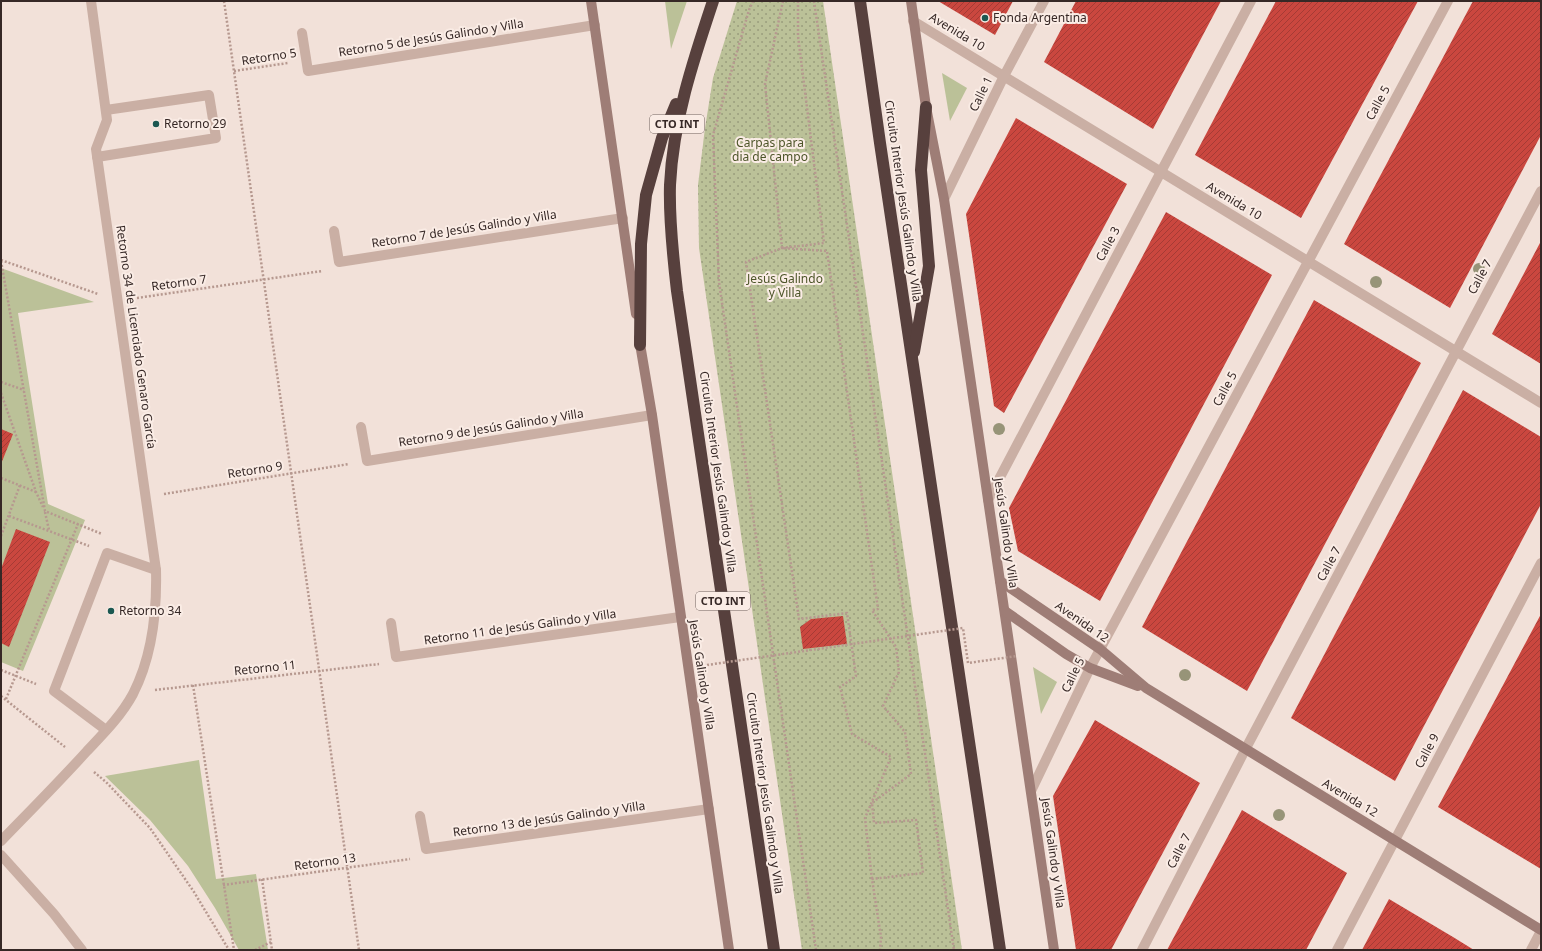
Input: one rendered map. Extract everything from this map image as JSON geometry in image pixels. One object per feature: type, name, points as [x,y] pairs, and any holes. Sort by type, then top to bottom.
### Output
[{"type":"highway","name":"Circuito Interior Jesús Galindo y Villa","points":[[713,1],[690,67],[676,132],[670,185],[673,252],[677,291],[774,950]]},
{"type":"highway","name":"Circuito Interior Jesús Galindo y Villa","points":[[860,1],[1000,950]]},
{"type":"highway","points":[[640,345],[641,244],[646,195],[662,138],[690,67]]},
{"type":"highway","points":[[913,363],[929,266],[921,170],[926,108]]},
{"type":"main road","name":"Jesús Galindo y Villa","points":[[591,1],[729,950]]},
{"type":"main road","name":"Jesús Galindo y Villa","points":[[911,1],[926,108],[944,199],[1054,950]]},
{"type":"main road","name":"Avenida 12","points":[[1000,581],[1100,649],[1146,688],[1541,930]]},
{"type":"main road","name":"Avenida 12","points":[[1005,611],[1066,654],[1090,668],[1146,688]]},
{"type":"street","name":"Retorno 34 de Licenciado Genaro García","points":[[1,841],[79,760],[123,710],[133,694],[144,665],[152,633],[156,593],[156,570],[96,149],[107,120],[91,1]]},
{"type":"street","name":"Calle 1","points":[[944,199],[1004,76],[1044,1]]},
{"type":"street","name":"Calle 3","points":[[988,500],[1160,171],[1251,1]]},
{"type":"street","name":"Calle 5","points":[[1031,792],[1100,649],[1448,1]]},
{"type":"street","name":"Avenida 10","points":[[913,21],[1541,403]]},
{"type":"street","name":"Retorno 5 de Jesús Galindo y Villa","points":[[306,60],[308,71],[595,24]]},
{"type":"street","points":[[302,33],[306,60]]},
{"type":"street","points":[[97,157],[216,138],[209,95],[106,110]]},
{"type":"street","name":"Calle 7","points":[[1142,950],[1541,190]]},
{"type":"street","name":"Retorno 7 de Jesús Galindo y Villa","points":[[339,262],[623,218]]},
{"type":"street","points":[[334,230],[339,262]]},
{"type":"street","name":"Retorno 9 de Jesús Galindo y Villa","points":[[367,461],[652,415]]},
{"type":"street","points":[[361,427],[367,461]]},
{"type":"street","points":[[106,730],[54,691],[107,553],[156,570]]},
{"type":"street","name":"Calle 9","points":[[1337,950],[1541,563]]},
{"type":"street","name":"Retorno 11 de Jesús Galindo y Villa","points":[[396,657],[680,617]]},
{"type":"street","points":[[391,623],[396,657]]},
{"type":"street","name":"Retorno 13 de Jesús Galindo y Villa","points":[[426,849],[709,809]]},
{"type":"street","points":[[420,816],[426,849]]},
{"type":"street","points":[[1,855],[54,914],[82,950]]},
{"type":"street","points":[[1531,950],[1541,930]]},
{"type":"path","points":[[224,1],[359,950]]},
{"type":"path","points":[[753,1],[749,10],[713,135],[719,282],[816,950]]},
{"type":"path","points":[[782,248],[765,84],[783,1]]},
{"type":"path","points":[[798,1],[798,36],[824,243],[782,248],[746,262],[799,619],[847,613],[856,676],[840,687],[852,734],[891,757],[865,818],[881,937],[880,950]]},
{"type":"path","points":[[814,1],[954,950]]},
{"type":"path","name":"Retorno 5","points":[[234,72],[306,60]]},
{"type":"path","points":[[782,248],[827,252],[878,609],[872,610],[896,647],[899,672],[883,706],[905,732],[911,774],[872,803]]},
{"type":"path","points":[[1,260],[49,531]]},
{"type":"path","name":"Retorno 7","points":[[1,260],[118,301],[334,269],[339,262]]},
{"type":"path","points":[[1,382],[24,390]]},
{"type":"path","points":[[1,393],[36,492],[45,511],[113,538],[107,553],[9,516]]},
{"type":"path","name":"Retorno 9","points":[[145,497],[367,461]]},
{"type":"path","points":[[1,478],[36,492]]},
{"type":"path","points":[[1,536],[20,485]]},
{"type":"path","points":[[6,699],[78,524]]},
{"type":"path","points":[[707,665],[963,628],[968,663],[1017,656]]},
{"type":"path","name":"Retorno 11","points":[[133,694],[193,685],[391,663],[396,657]]},
{"type":"path","points":[[1,670],[54,691]]},
{"type":"path","points":[[193,685],[234,950]]},
{"type":"path","points":[[1,696],[106,782],[150,828],[194,892],[229,950]]},
{"type":"path","points":[[872,803],[874,823],[916,820],[922,874],[872,879]]},
{"type":"path","name":"Retorno 13","points":[[223,885],[421,857],[426,849]]},
{"type":"path","points":[[262,879],[272,950]]},
{"type":"path","points":[[255,950],[271,942]]},
{"type":"green space","points":[[665,1],[687,1],[671,49]]},
{"type":"green space","name":"Jesús Galindo y Villa","points":[[737,1],[823,1],[962,950],[802,950],[699,248],[698,185],[705,128],[713,78]]},
{"type":"green space","points":[[942,73],[967,88],[950,121]]},
{"type":"green space","points":[[1,268],[94,302],[18,313],[48,504],[85,520],[23,671],[1,662]]},
{"type":"green space","points":[[1033,667],[1057,682],[1041,714]]},
{"type":"green space","points":[[199,760],[216,879],[256,874],[268,950],[239,950],[215,908],[188,866],[150,820],[105,776]]},
{"type":"building","name":"Fonda Argentina","points":[[938,1],[1013,1],[995,35]]},
{"type":"building","points":[[1076,1],[1221,1],[1153,129],[1044,62]]},
{"type":"building","points":[[1276,1],[1418,1],[1301,218],[1195,155]]},
{"type":"building","points":[[1473,1],[1541,1],[1541,135],[1450,308],[1344,244]]},
{"type":"building","points":[[1016,118],[1127,184],[1004,413],[994,406],[966,214]]},
{"type":"building","points":[[1166,212],[1272,275],[1100,601],[1018,551],[1009,508]]},
{"type":"building","points":[[1541,241],[1541,364],[1492,334]]},
{"type":"building","points":[[1314,300],[1421,363],[1247,691],[1142,627]]},
{"type":"building","points":[[1463,390],[1541,437],[1541,504],[1395,781],[1291,718]]},
{"type":"building","points":[[1,429],[13,434],[1,464]]},
{"type":"building","points":[[16,529],[50,542],[9,647],[1,643],[1,569]]},
{"type":"building","points":[[1541,614],[1541,869],[1438,807]]},
{"type":"building","points":[[843,616],[847,644],[803,649],[800,627],[811,619]]},
{"type":"building","points":[[1095,720],[1200,783],[1111,950],[1076,950],[1053,796]]},
{"type":"building","points":[[1242,810],[1347,873],[1306,950],[1167,950]]},
{"type":"building","points":[[1389,899],[1453,937],[1474,950],[1362,950]]},
{"type":"place","name":"Fonda Argentina","points":[[985,18]]},
{"type":"place","name":"Retorno 29","points":[[156,124]]},
{"type":"place","name":"Retorno 34","points":[[111,611]]},
{"type":"park label","name":"Carpas para dia de campo","points":[[770,150]]}]
